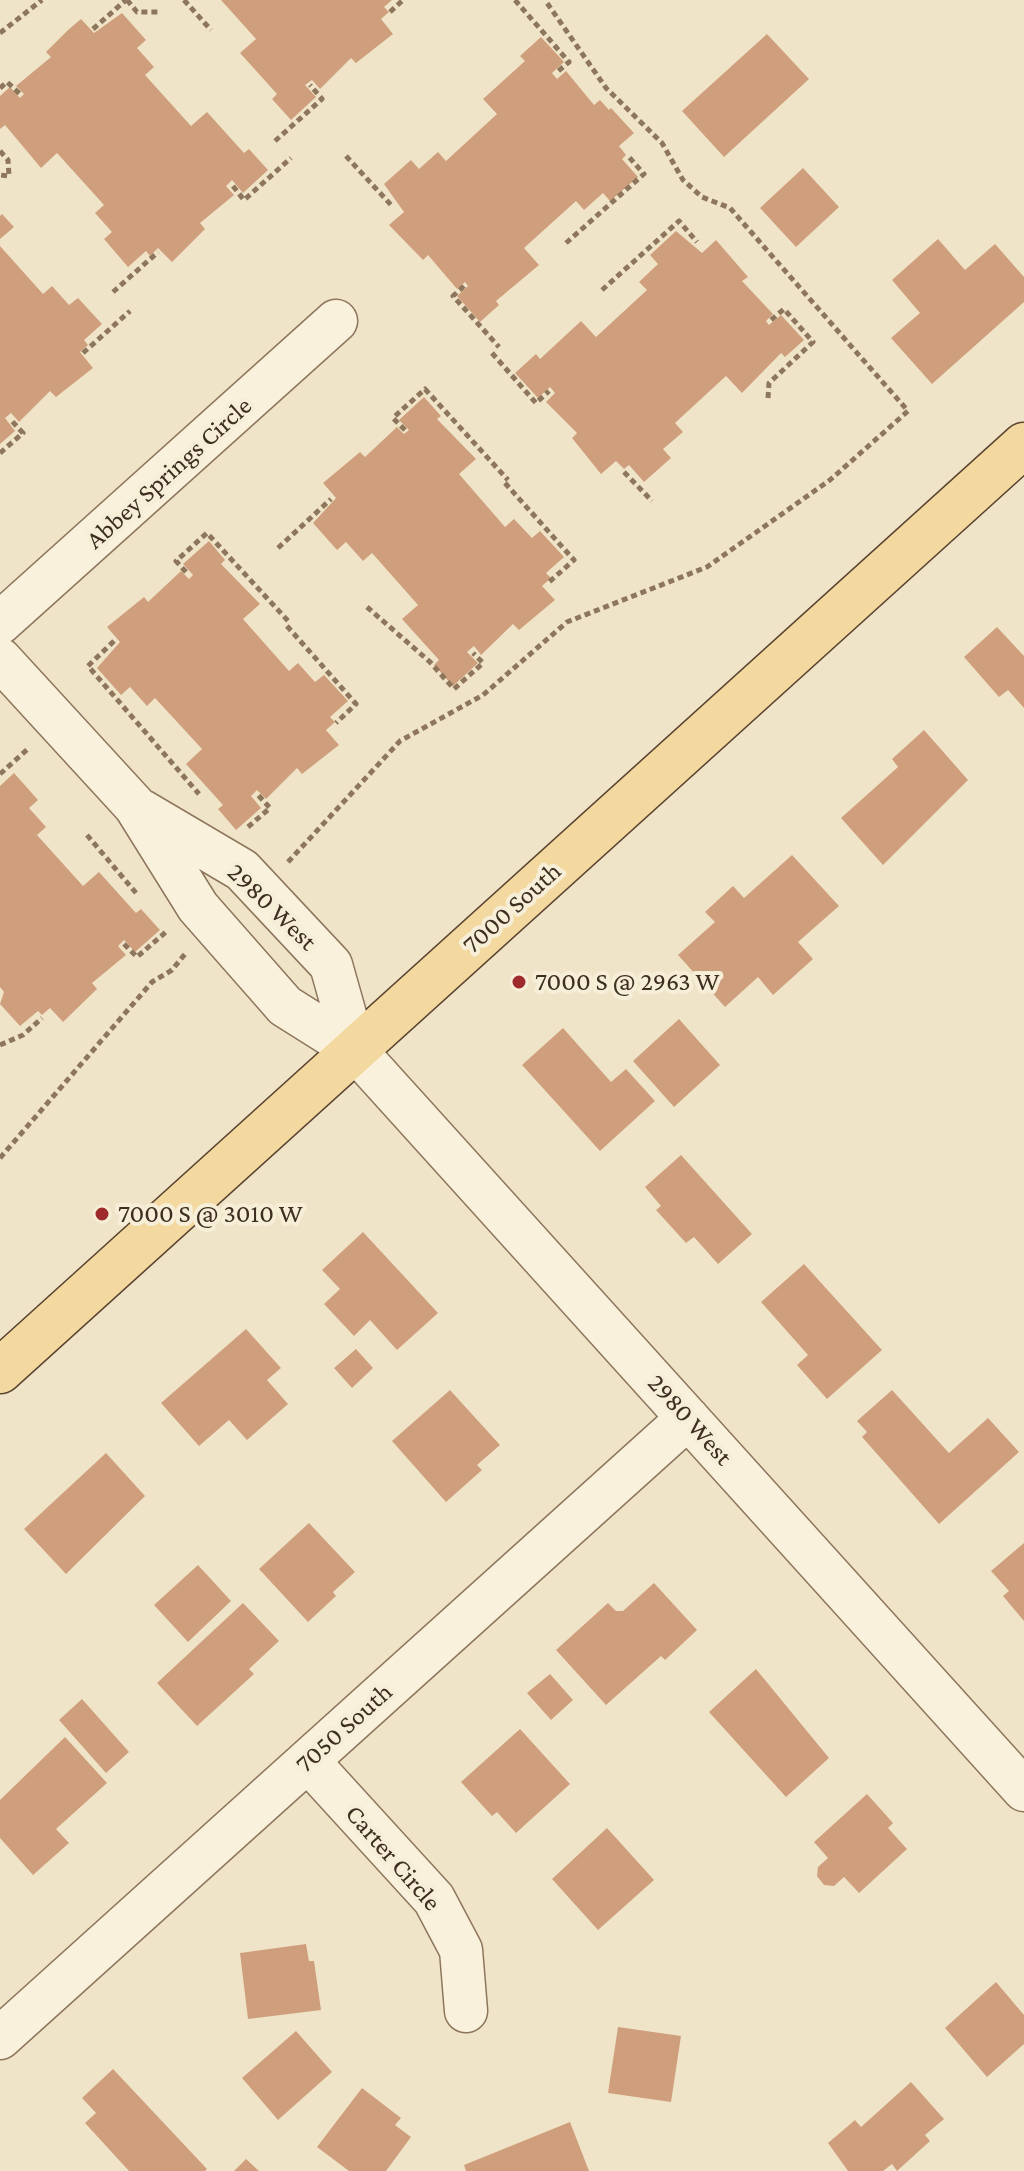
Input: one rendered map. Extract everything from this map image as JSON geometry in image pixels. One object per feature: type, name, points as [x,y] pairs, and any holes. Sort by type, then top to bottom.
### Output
[{"type":"main road","name":"7000 South","points":[[0,1371],[1024,445]]},
{"type":"street","name":"Abbey Springs Circle","points":[[0,623],[336,321]]},
{"type":"street","name":"2980 West","points":[[0,659],[135,806],[198,907],[285,1006],[355,1050],[1021,1779]]},
{"type":"street","name":"2980 West","points":[[135,806],[242,870],[331,965],[355,1050]]},
{"type":"street","name":"7050 South","points":[[0,2038],[688,1418]]},
{"type":"street","name":"Carter Circle","points":[[308,1761],[434,1899],[461,1950],[466,2011]]},
{"type":"path","points":[[0,33],[42,0]]},
{"type":"path","points":[[93,29],[126,0],[137,12],[158,12]]},
{"type":"path","points":[[184,0],[211,30]]},
{"type":"path","points":[[390,12],[403,0]]},
{"type":"path","points":[[515,0],[569,62],[556,73]]},
{"type":"path","points":[[255,883],[291,860],[400,741],[483,695],[567,622],[707,567],[830,480],[908,411],[730,208],[702,197],[683,180],[662,143],[606,88],[545,0]]},
{"type":"path","points":[[0,88],[7,82],[20,94]]},
{"type":"path","points":[[275,141],[322,99],[310,85]]},
{"type":"path","points":[[0,151],[8,160],[9,176],[0,175]]},
{"type":"path","points":[[346,156],[392,206]]},
{"type":"path","points":[[566,243],[644,174],[629,157]]},
{"type":"path","points":[[233,186],[244,200],[291,158]]},
{"type":"path","points":[[602,290],[679,221],[697,242]]},
{"type":"path","points":[[113,292],[158,252]]},
{"type":"path","points":[[464,286],[453,296],[499,347]]},
{"type":"path","points":[[768,398],[769,383],[813,342],[784,309],[771,320]]},
{"type":"path","points":[[83,353],[130,311]]},
{"type":"path","points":[[492,353],[536,403],[549,391]]},
{"type":"path","points":[[405,430],[393,418],[425,389],[574,560],[548,583]]},
{"type":"path","points":[[0,453],[23,433],[10,419]]},
{"type":"path","points":[[624,472],[652,501]]},
{"type":"path","points":[[278,548],[331,499]]},
{"type":"path","points":[[186,572],[176,561],[207,533],[356,704],[336,723]]},
{"type":"path","points":[[367,607],[430,662],[454,689],[483,663],[473,653]]},
{"type":"path","points":[[114,641],[88,666],[207,802]]},
{"type":"path","points":[[238,836],[270,808],[258,795]]},
{"type":"path","points":[[87,835],[138,894]]},
{"type":"path","points":[[124,944],[137,957],[168,930],[158,918]]},
{"type":"path","points":[[0,1158],[152,982],[179,964],[191,943]]},
{"type":"path","points":[[0,1045],[23,1035],[42,1018]]},
{"type":"building","points":[[221,0],[392,0],[384,7],[389,12],[381,19],[393,34],[356,63],[351,58],[320,89],[312,80],[305,85],[316,97],[291,120],[272,99],[277,94],[240,53],[256,39]]},
{"type":"building","points":[[122,13],[146,40],[137,48],[154,67],[145,75],[191,126],[207,112],[244,153],[249,149],[268,170],[243,193],[232,180],[226,186],[234,195],[200,223],[205,229],[172,262],[158,248],[150,256],[146,251],[128,267],[104,239],[112,232],[95,213],[104,205],[57,153],[41,168],[5,125],[0,129],[0,96],[10,87],[20,98],[24,94],[16,86],[51,57],[46,52],[68,30],[81,19],[94,33]]},
{"type":"building","points":[[767,34],[809,79],[724,157],[682,111]]},
{"type":"building","points":[[541,37],[564,62],[552,73],[557,79],[566,71],[594,105],[600,100],[634,133],[619,146],[626,155],[622,159],[638,177],[610,201],[603,193],[584,210],[576,201],[524,248],[539,265],[496,301],[499,305],[480,322],[457,296],[468,286],[465,282],[457,289],[428,255],[423,260],[389,225],[404,212],[384,184],[411,160],[419,169],[438,152],[446,161],[497,114],[483,99],[525,61],[520,56]]},
{"type":"building","points":[[803,168],[839,207],[796,247],[760,208]]},
{"type":"building","points":[[2,214],[14,227],[0,239],[0,216]]},
{"type":"building","points":[[676,231],[702,253],[716,240],[748,277],[742,281],[773,314],[766,321],[769,325],[781,315],[804,340],[785,357],[781,353],[742,393],[726,376],[675,423],[683,432],[663,449],[671,458],[644,482],[629,465],[624,469],[616,461],[601,474],[572,438],[577,433],[546,402],[555,393],[550,387],[538,398],[515,373],[536,354],[540,359],[581,321],[596,337],[647,290],[639,282],[658,264],[650,255]]},
{"type":"building","points":[[938,239],[965,270],[995,244],[1024,277],[1024,302],[932,384],[891,338],[920,313],[892,280]]},
{"type":"building","points":[[0,246],[43,294],[52,286],[69,305],[78,298],[102,324],[84,340],[88,345],[80,352],[93,368],[56,397],[50,391],[19,422],[11,413],[5,418],[15,431],[0,444]]},
{"type":"building","points":[[424,397],[441,416],[437,419],[476,459],[459,474],[505,527],[514,519],[532,538],[540,531],[564,557],[546,573],[551,578],[542,586],[555,600],[519,630],[513,624],[481,655],[474,646],[467,652],[478,663],[453,686],[434,665],[439,660],[402,619],[418,605],[372,553],[363,561],[346,542],[337,550],[313,523],[336,498],[323,483],[360,452],[365,457],[397,427],[404,434],[409,430],[399,420]]},
{"type":"building","points":[[209,541],[225,560],[221,564],[260,604],[243,619],[289,671],[298,663],[315,682],[324,675],[348,701],[330,717],[335,722],[326,730],[339,745],[302,774],[297,768],[266,799],[257,790],[251,796],[261,808],[236,830],[218,809],[223,805],[186,764],[202,749],[155,698],[147,706],[130,687],[121,695],[97,668],[120,642],[107,627],[144,597],[148,602],[181,571],[189,579],[193,575],[183,564]]},
{"type":"building","points":[[997,627],[1024,656],[1024,708],[1008,690],[999,697],[964,657]]},
{"type":"building","points":[[924,730],[968,780],[883,865],[841,818],[898,767],[892,759]]},
{"type":"building","points":[[14,773],[38,800],[29,808],[46,827],[37,835],[83,886],[99,872],[136,913],[141,909],[160,930],[135,952],[124,940],[118,946],[126,955],[92,983],[97,989],[63,1022],[50,1008],[42,1015],[38,1011],[20,1026],[0,1004],[4,992],[0,987],[0,786]]},
{"type":"building","points":[[792,855],[839,906],[798,942],[813,959],[773,995],[758,977],[725,1007],[678,955],[715,922],[705,912],[733,886],[744,898]]},
{"type":"building","points":[[679,1019],[720,1065],[674,1107],[633,1061]]},
{"type":"building","points":[[563,1028],[611,1082],[626,1069],[655,1101],[600,1151],[522,1065]]},
{"type":"building","points":[[681,1155],[752,1234],[718,1264],[694,1237],[686,1243],[656,1210],[661,1206],[645,1187]]},
{"type":"building","points":[[363,1232],[438,1313],[397,1350],[370,1320],[354,1336],[324,1304],[340,1289],[322,1270]]},
{"type":"building","points":[[804,1264],[882,1350],[827,1399],[797,1365],[808,1355],[761,1302]]},
{"type":"building","points":[[246,1329],[281,1368],[267,1380],[288,1404],[247,1440],[229,1420],[199,1446],[161,1403]]},
{"type":"building","points":[[356,1349],[373,1368],[352,1388],[334,1368]]},
{"type":"building","points":[[450,1390],[500,1445],[477,1465],[482,1470],[446,1502],[392,1441]]},
{"type":"building","points":[[892,1390],[949,1453],[988,1418],[1019,1452],[939,1524],[862,1437],[867,1432],[857,1421]]},
{"type":"building","points":[[106,1453],[145,1496],[66,1574],[24,1529]]},
{"type":"building","points":[[309,1523],[355,1572],[333,1592],[336,1596],[308,1622],[259,1569]]},
{"type":"building","points":[[1024,1543],[1024,1621],[1003,1596],[1009,1591],[991,1571]]},
{"type":"building","points":[[198,1565],[231,1601],[188,1642],[154,1605]]},
{"type":"building","points":[[654,1583],[697,1630],[665,1660],[661,1656],[606,1705],[556,1650],[608,1603],[616,1611],[623,1611]]},
{"type":"building","points":[[243,1603],[279,1641],[249,1669],[254,1674],[197,1726],[157,1683]]},
{"type":"building","points":[[756,1669],[829,1758],[786,1797],[709,1712]]},
{"type":"building","points":[[550,1674],[573,1700],[551,1720],[527,1693]]},
{"type":"building","points":[[82,1699],[129,1752],[106,1773],[59,1720]]},
{"type":"building","points":[[520,1729],[570,1784],[516,1833],[497,1812],[492,1816],[461,1782]]},
{"type":"building","points":[[65,1737],[107,1783],[56,1829],[69,1843],[33,1875],[0,1838],[0,1800]]},
{"type":"building","points":[[867,1794],[893,1823],[888,1828],[907,1849],[859,1893],[844,1877],[834,1886],[824,1885],[817,1876],[818,1867],[828,1858],[814,1842]]},
{"type":"building","points":[[607,1828],[654,1880],[598,1930],[552,1879]]},
{"type":"building","points":[[306,1944],[309,1961],[314,1961],[321,2010],[248,2019],[240,1953]]},
{"type":"building","points":[[996,1982],[1024,2015],[1024,2044],[987,2077],[945,2028]]},
{"type":"building","points":[[618,2027],[681,2036],[671,2102],[608,2093]]},
{"type":"building","points":[[296,2031],[332,2072],[278,2120],[242,2078]]},
{"type":"building","points":[[113,2069],[207,2169],[205,2171],[129,2171],[85,2123],[96,2113],[82,2098]]},
{"type":"building","points":[[911,2082],[944,2119],[925,2135],[930,2141],[897,2171],[892,2164],[883,2171],[848,2171],[828,2143],[855,2120],[861,2127]]},
{"type":"building","points":[[362,2088],[401,2118],[395,2125],[411,2137],[386,2171],[349,2171],[317,2147]]},
{"type":"building","points":[[570,2122],[589,2171],[466,2171],[464,2165]]},
{"type":"building","points":[[246,2159],[259,2171],[234,2171]]},
{"type":"place","name":"7000 S @ 2963 W","points":[[519,982]]},
{"type":"place","name":"7000 S @ 3010 W","points":[[102,1214]]}]
